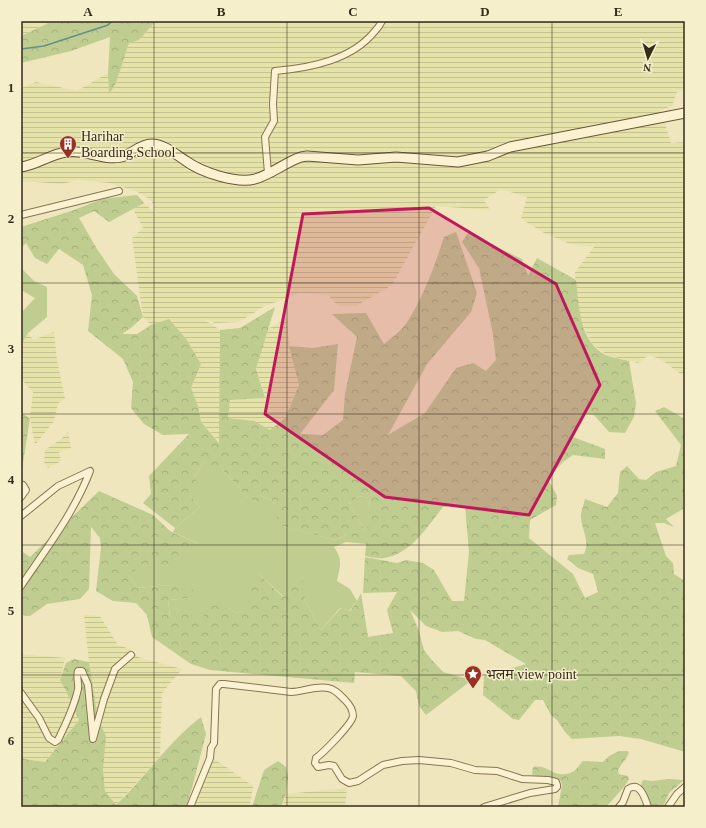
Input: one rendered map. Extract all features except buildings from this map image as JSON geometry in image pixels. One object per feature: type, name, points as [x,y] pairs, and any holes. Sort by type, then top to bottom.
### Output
[{"type":"main road","points":[[21,167],[34,164],[68,151],[106,158],[120,157],[127,155],[146,144],[152,144],[164,147],[189,164],[207,171],[232,179],[252,180],[296,158],[307,156],[358,160],[396,157],[458,162],[475,160],[510,147],[685,113]]},
{"type":"street","points":[[268,173],[265,137],[274,121],[273,104],[275,71],[310,66],[334,59],[366,42],[382,21]]},
{"type":"street","points":[[21,215],[119,191]]},
{"type":"street","points":[[21,516],[58,486],[90,471],[65,520],[21,586]]},
{"type":"street","points":[[21,487],[23,485],[26,490],[21,497]]},
{"type":"street","points":[[21,693],[39,718],[49,738],[55,742],[58,740],[72,713],[78,687],[77,674],[78,671],[82,671],[88,685],[93,739],[104,699],[115,669],[131,655]]},
{"type":"street","points":[[190,807],[210,758],[211,748],[214,743],[216,689],[220,684],[224,684],[291,692],[300,692],[325,687],[336,691],[350,706],[353,717],[338,736],[316,758],[315,764],[318,767],[329,765],[334,766],[342,779],[349,783],[358,782],[383,765],[402,761],[419,760],[451,763],[475,770],[497,771],[522,779],[548,780],[556,782],[558,785],[555,789],[530,793],[484,807]]},
{"type":"street","points":[[619,807],[623,802],[628,789],[638,787],[642,792],[648,807]]},
{"type":"street","points":[[668,807],[677,794],[685,787]]},
{"type":"highlighted area","points":[[429,208],[556,284],[600,385],[529,515],[385,497],[265,414],[303,214]]},
{"type":"shaded area","points":[[21,21],[53,21],[21,36]]},
{"type":"shaded area","points":[[156,21],[685,21],[685,90],[677,92],[672,106],[661,110],[671,143],[685,142],[685,373],[682,375],[662,360],[649,355],[638,363],[607,355],[592,344],[580,319],[576,295],[575,272],[594,247],[570,244],[546,234],[521,219],[527,197],[501,189],[484,200],[490,210],[436,206],[392,285],[356,306],[338,306],[328,295],[300,293],[263,307],[239,322],[215,323],[202,318],[220,330],[220,443],[201,422],[198,406],[191,388],[201,364],[187,340],[169,320],[151,325],[143,317],[132,238],[143,228],[133,209],[144,203],[158,215],[151,200],[136,191],[109,183],[77,180],[63,184],[21,181],[21,88],[36,82],[77,91],[108,73],[109,93],[116,83],[129,42],[139,40]]},
{"type":"shaded area","points":[[287,318],[289,346],[299,384],[285,418],[270,430],[254,421],[228,418],[230,400],[265,398],[256,369],[268,329]]},
{"type":"shaded area","points":[[54,332],[57,360],[65,399],[58,403],[54,421],[35,445],[30,418],[33,392],[21,379],[21,345],[28,333],[33,340]]},
{"type":"shaded area","points":[[68,432],[71,448],[59,452],[61,461],[48,468],[44,462],[45,450]]},
{"type":"shaded area","points":[[84,615],[100,616],[118,645],[130,649],[138,657],[182,669],[162,693],[160,757],[116,805],[105,791]]},
{"type":"shaded area","points":[[21,654],[65,658],[60,680],[79,720],[45,762],[24,759],[21,754]]},
{"type":"shaded area","points":[[213,758],[253,786],[250,807],[189,807]]},
{"type":"shaded area","points":[[347,788],[345,807],[282,807],[286,794]]},
{"type":"green space","points":[[53,21],[156,21],[139,40],[129,43],[116,83],[109,94],[108,73],[110,37],[71,51],[21,63],[21,36]]},
{"type":"green space","points":[[137,195],[144,203],[109,222],[94,211],[79,218],[114,274],[137,296],[143,317],[122,334],[137,334],[151,325],[169,319],[187,340],[201,364],[191,388],[198,406],[201,422],[219,443],[220,330],[240,328],[275,307],[256,369],[265,398],[230,400],[228,418],[254,421],[270,430],[285,418],[299,385],[289,346],[313,348],[338,344],[334,390],[300,434],[323,435],[343,420],[345,394],[357,337],[332,314],[366,313],[384,344],[401,330],[417,305],[428,282],[444,237],[456,232],[477,293],[471,312],[427,364],[388,435],[425,413],[456,368],[473,363],[486,371],[496,360],[493,334],[479,268],[462,242],[468,233],[522,259],[528,276],[537,258],[576,280],[582,323],[591,343],[598,350],[608,356],[629,361],[636,403],[634,417],[625,433],[609,432],[594,415],[582,414],[574,431],[573,437],[605,449],[605,459],[573,455],[563,462],[548,479],[557,496],[556,505],[530,520],[529,538],[573,574],[585,598],[598,592],[593,574],[578,568],[567,559],[569,555],[584,554],[586,549],[586,540],[581,516],[585,499],[607,507],[618,493],[620,472],[627,466],[639,479],[646,480],[656,472],[676,466],[681,445],[655,411],[664,407],[685,419],[685,495],[683,498],[683,509],[666,519],[674,527],[664,523],[655,523],[666,556],[673,563],[674,574],[685,581],[685,752],[641,739],[619,736],[572,739],[557,720],[551,715],[543,700],[535,700],[519,720],[513,719],[483,695],[484,676],[526,664],[485,640],[476,639],[458,631],[442,632],[426,626],[410,610],[419,631],[424,650],[430,658],[443,672],[472,680],[426,715],[419,706],[416,691],[401,676],[355,672],[354,683],[210,670],[191,664],[152,637],[147,615],[136,603],[113,601],[96,591],[101,548],[100,538],[91,527],[89,589],[80,599],[47,604],[30,616],[21,615],[21,555],[23,552],[30,557],[99,491],[153,515],[170,531],[197,543],[166,569],[148,564],[128,574],[137,588],[170,585],[193,590],[192,598],[168,600],[170,617],[190,607],[200,620],[213,605],[228,608],[237,613],[249,605],[249,576],[259,574],[283,597],[298,576],[308,587],[304,599],[321,630],[341,608],[350,611],[361,593],[368,637],[393,633],[387,610],[397,592],[363,593],[365,557],[397,563],[406,560],[423,563],[434,570],[452,601],[464,601],[469,552],[465,506],[455,505],[443,507],[418,538],[410,545],[394,555],[379,558],[365,556],[370,498],[359,496],[349,503],[365,531],[362,541],[346,535],[334,540],[279,525],[273,501],[260,495],[260,504],[246,496],[222,469],[211,472],[204,462],[194,477],[202,489],[190,495],[200,507],[175,528],[143,503],[151,494],[149,476],[189,434],[163,435],[144,424],[131,408],[133,382],[123,359],[88,331],[92,295],[83,265],[59,249],[47,264],[35,258],[26,243],[21,248],[21,227],[74,210],[102,199]]},
{"type":"green space","points":[[21,268],[34,281],[47,287],[47,317],[28,333],[21,345],[21,313],[35,298],[21,290]]},
{"type":"green space","points":[[21,413],[30,418],[21,476]]},
{"type":"green space","points":[[204,462],[222,469],[246,496],[260,503],[260,495],[273,501],[280,525],[334,540],[346,535],[365,531],[349,503],[359,496],[370,498],[367,544],[346,542],[334,547],[340,560],[337,581],[350,589],[357,601],[349,611],[340,608],[321,630],[304,599],[284,597],[259,574],[249,606],[237,613],[228,608],[200,621],[170,617],[168,600],[192,598],[170,585],[137,588],[127,573],[197,543],[173,532],[175,528],[200,507],[190,495],[194,477]]},
{"type":"green space","points":[[74,659],[89,662],[98,720],[106,736],[103,769],[105,791],[116,805],[178,737],[201,717],[206,734],[186,807],[21,807],[21,754],[24,759],[45,762],[79,720],[60,680],[66,663]]},
{"type":"green space","points":[[619,751],[629,752],[618,771],[619,774],[628,776],[629,779],[624,787],[606,807],[558,807],[562,785],[561,781],[532,775],[533,767],[546,768],[561,774],[570,773],[583,761],[603,762],[609,756]]},
{"type":"green space","points":[[278,761],[286,767],[288,776],[286,794],[281,807],[252,807],[264,770]]},
{"type":"green space","points":[[669,779],[684,780],[669,793],[663,807],[651,807],[641,786],[642,781]]},
{"type":"waterway","points":[[21,49],[44,46],[108,25],[112,21]]},
{"type":"place","name":"Harihar Boarding School","points":[[68,159]]},
{"type":"place","name":"भलम view point","points":[[473,689]]}]
